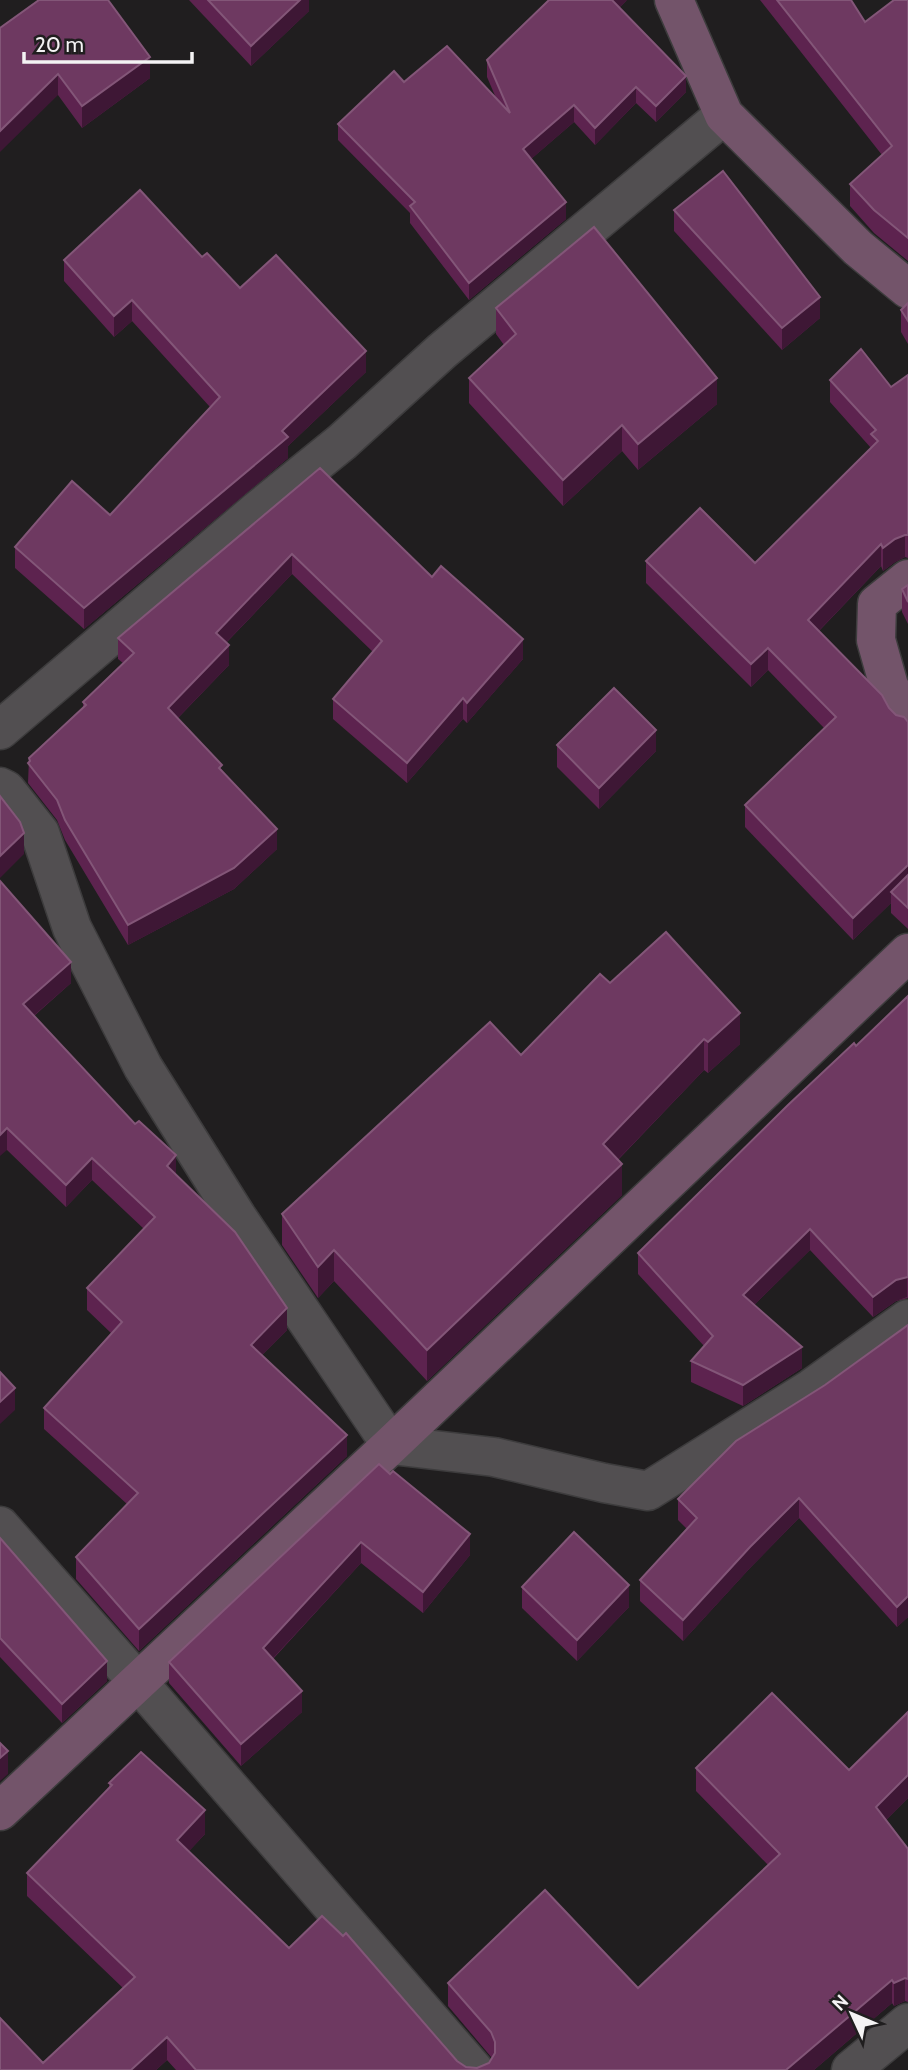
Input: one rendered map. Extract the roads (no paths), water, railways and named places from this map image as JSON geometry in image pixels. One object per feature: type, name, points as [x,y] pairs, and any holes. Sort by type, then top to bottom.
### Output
[{"type":"street","points":[[674,0],[724,115],[858,248],[908,289]]},
{"type":"street","points":[[0,730],[342,442],[442,351],[724,115]]},
{"type":"street","points":[[908,579],[877,604],[876,640],[888,686],[908,719]]},
{"type":"street","points":[[0,787],[6,790],[40,832],[72,928],[143,1067],[237,1217],[391,1445],[494,1457],[648,1491],[812,1388],[908,1318]]},
{"type":"street","points":[[0,1811],[391,1445],[908,953]]},
{"type":"street","points":[[0,1526],[474,2070]]},
{"type":"street","points":[[851,2070],[908,2023]]}]
